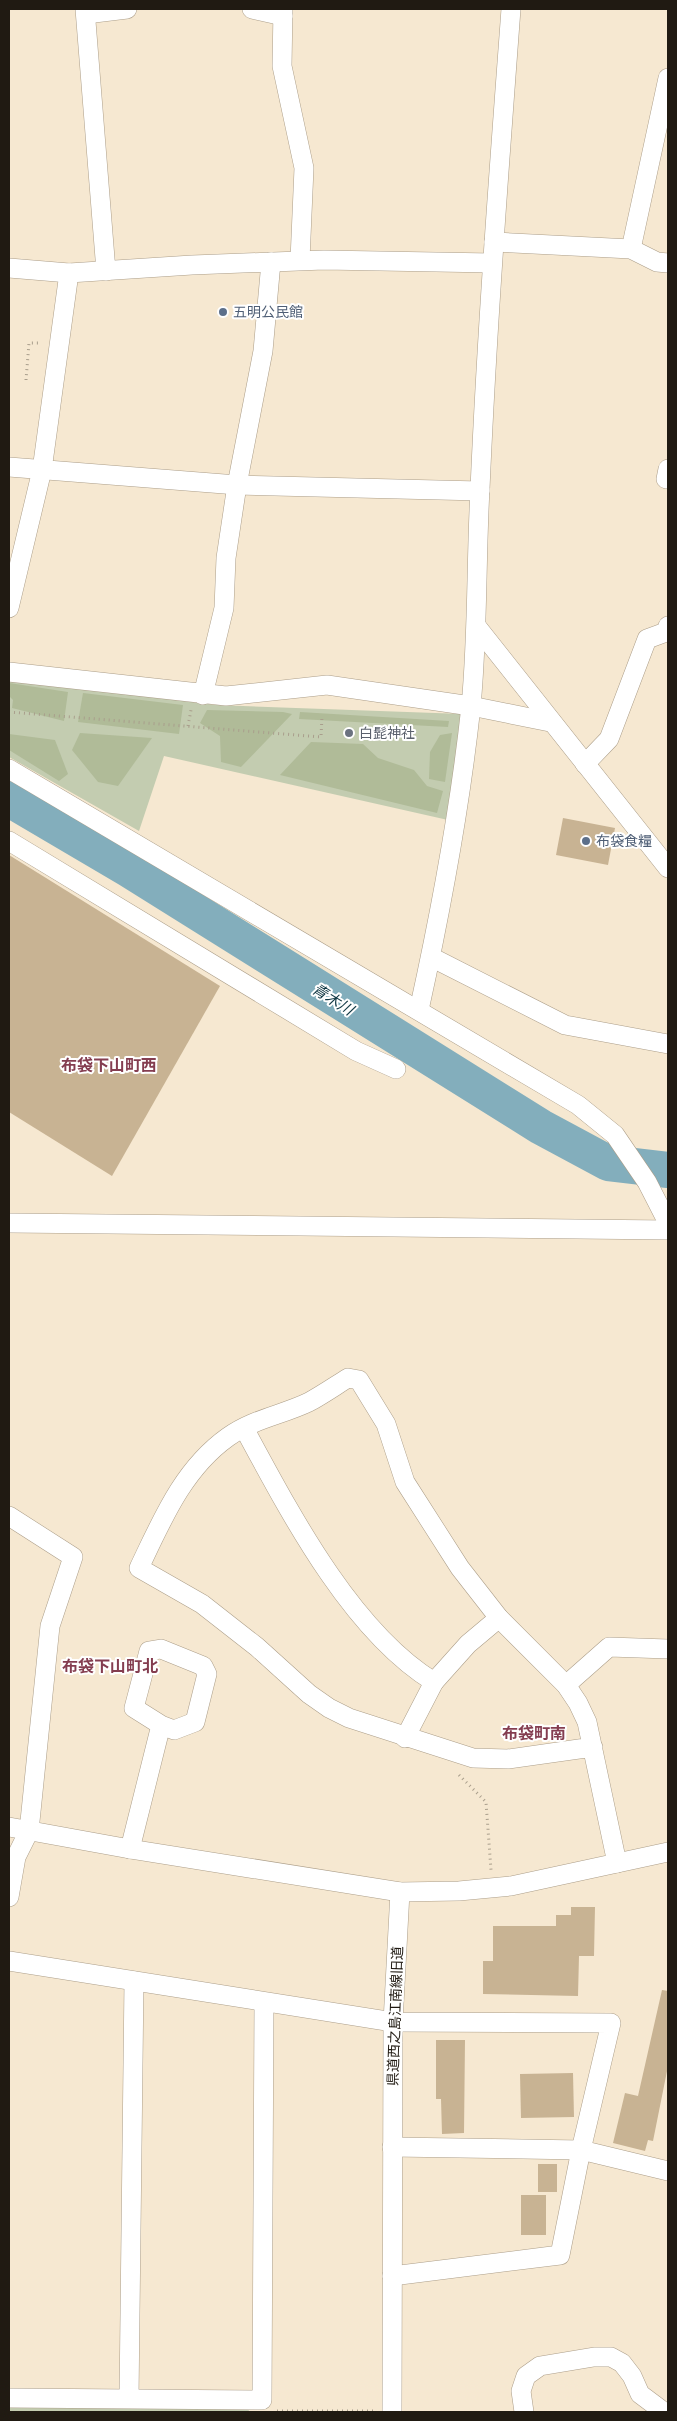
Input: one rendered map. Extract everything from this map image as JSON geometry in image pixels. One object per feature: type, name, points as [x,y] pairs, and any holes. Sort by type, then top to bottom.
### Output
[{"type":"street","points":[[106,271],[86,11],[127,9]]},
{"type":"street","points":[[252,9],[283,12],[282,66],[304,168],[300,260]]},
{"type":"street","points":[[419,1010],[431,957],[454,832],[471,706],[477,627],[480,491],[492,263],[511,9]]},
{"type":"street","points":[[631,250],[668,78]]},
{"type":"street","points":[[494,242],[631,250],[657,262],[668,263]]},
{"type":"street","points":[[9,268],[69,273],[300,260],[492,263]]},
{"type":"street","points":[[197,701],[224,608],[226,558],[237,485],[263,351],[271,262]]},
{"type":"street","points":[[9,608],[42,470],[69,273]]},
{"type":"street","points":[[9,467],[237,485],[480,491]]},
{"type":"street","points":[[668,470],[666,479],[668,479]]},
{"type":"street","points":[[585,764],[609,739],[647,639],[666,632],[668,626]]},
{"type":"street","points":[[477,627],[550,722],[668,868]]},
{"type":"street","points":[[9,672],[197,701],[328,685],[471,706],[550,722]]},
{"type":"street","points":[[9,769],[578,1105],[615,1134],[648,1182],[668,1223]]},
{"type":"street","points":[[9,841],[356,1052],[396,1069]]},
{"type":"street","points":[[431,957],[565,1025],[668,1044]]},
{"type":"street","points":[[9,1223],[668,1230]]},
{"type":"street","points":[[593,1747],[528,1757],[488,1759],[467,1757],[349,1718],[329,1708],[202,1604],[139,1568],[166,1512],[187,1477],[229,1436],[261,1419],[308,1402],[348,1378],[359,1380],[386,1424],[405,1482],[460,1568],[499,1618],[566,1685],[578,1702],[588,1722],[593,1747],[616,1863]]},
{"type":"street","points":[[244,1428],[287,1507],[358,1612],[399,1656],[434,1682]]},
{"type":"street","points":[[9,1516],[73,1558],[50,1626],[29,1831],[16,1857],[9,1897]]},
{"type":"street","points":[[405,1738],[434,1682],[468,1644],[499,1618]]},
{"type":"street","points":[[566,1685],[609,1647],[668,1648]]},
{"type":"street","points":[[161,1649],[203,1666],[207,1674],[195,1722],[174,1730],[162,1725],[134,1708],[149,1650],[161,1649]]},
{"type":"street","points":[[130,1849],[162,1725]]},
{"type":"street","points":[[9,1827],[130,1849],[400,1892],[492,1888],[668,1852]]},
{"type":"street","name":"県道西之島江南線旧道","points":[[392,2412],[393,2022],[400,1892]]},
{"type":"street","points":[[9,1961],[393,2022],[611,2023],[581,2150],[560,2256],[392,2276]]},
{"type":"street","points":[[129,2398],[134,1981]]},
{"type":"street","points":[[9,2398],[129,2398],[262,2406],[264,2002]]},
{"type":"street","points":[[392,2147],[581,2150],[668,2171]]},
{"type":"street","points":[[524,2412],[521,2391],[526,2376],[540,2366],[594,2357],[611,2357],[622,2363],[632,2376],[640,2394],[664,2412]]},
{"type":"street","points":[[638,2412],[640,2394]]},
{"type":"path","points":[[26,380],[29,343],[44,344]]},
{"type":"path","points":[[188,726],[197,701]]},
{"type":"path","points":[[9,712],[321,737],[322,716]]},
{"type":"path","points":[[432,1747],[486,1802],[492,1888]]},
{"type":"path","points":[[262,2406],[273,2411],[392,2412]]},
{"type":"green space","points":[[9,679],[216,705],[463,714],[448,820],[164,756],[139,831],[9,757]]},
{"type":"green space","points":[[9,683],[68,692],[64,721],[12,708],[13,700],[9,696]]},
{"type":"green space","points":[[83,693],[183,705],[179,734],[78,722]]},
{"type":"green space","points":[[207,710],[283,712],[292,714],[241,767],[221,762],[220,736],[200,723]]},
{"type":"green space","points":[[300,712],[449,721],[448,727],[299,719]]},
{"type":"green space","points":[[80,733],[152,738],[118,786],[98,782],[72,750]]},
{"type":"green space","points":[[452,733],[445,782],[429,779],[430,752],[440,735]]},
{"type":"green space","points":[[9,734],[55,740],[68,774],[59,781],[9,750]]},
{"type":"green space","points":[[311,742],[363,744],[378,758],[414,770],[427,786],[443,791],[437,813],[280,775]]},
{"type":"green space","points":[[246,2407],[250,2412],[9,2412],[9,2408]]},
{"type":"building","name":"布袋食糧","points":[[563,818],[615,828],[608,865],[556,855]]},
{"type":"building","points":[[9,855],[220,986],[112,1176],[9,1112]]},
{"type":"building","points":[[571,1907],[595,1907],[594,1956],[579,1956],[578,1996],[483,1994],[483,1961],[493,1961],[493,1926],[556,1926],[556,1915],[571,1915]]},
{"type":"building","points":[[662,1990],[668,1991],[668,2066],[653,2141],[648,2140],[645,2151],[613,2143],[625,2093],[638,2096]]},
{"type":"building","points":[[436,2040],[465,2040],[464,2133],[442,2134],[441,2099],[436,2099]]},
{"type":"building","points":[[573,2073],[574,2117],[521,2118],[520,2074]]},
{"type":"building","points":[[538,2164],[557,2164],[557,2192],[538,2192]]},
{"type":"building","points":[[521,2195],[546,2195],[546,2235],[521,2235]]},
{"type":"waterway","name":"青木川","points":[[9,799],[128,869],[541,1127],[608,1163],[668,1170]]},
{"type":"place","name":"五明公民館","points":[[223,312]]},
{"type":"place","name":"白髭神社","points":[[349,733]]},
{"type":"place","name":"布袋食糧","points":[[586,841]]},
{"type":"district","name":"布袋下山町西","points":[[109,1065]]},
{"type":"district","name":"布袋下山町北","points":[[110,1666]]},
{"type":"district","name":"布袋町南","points":[[534,1733]]}]
